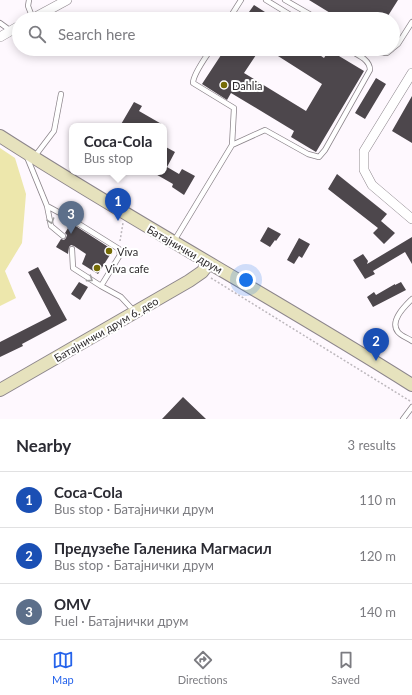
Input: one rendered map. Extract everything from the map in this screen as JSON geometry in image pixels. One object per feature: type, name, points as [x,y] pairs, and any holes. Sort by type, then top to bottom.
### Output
[{"type":"main road","name":"Батајнички друм","points":[[0,136],[174,242],[205,267],[264,294],[412,385]]},
{"type":"main road","name":"Батајнички друм 6. део","points":[[0,390],[189,282],[205,267]]},
{"type":"street","points":[[46,12],[67,0]]},
{"type":"street","points":[[0,37],[12,31]]},
{"type":"street","points":[[412,72],[409,86],[364,151],[364,170],[372,185],[412,219]]},
{"type":"lane","points":[[29,0],[28,6],[30,12]]},
{"type":"lane","points":[[233,12],[241,0]]},
{"type":"lane","points":[[266,0],[286,12]]},
{"type":"lane","points":[[285,0],[306,12]]},
{"type":"lane","points":[[400,41],[412,22]]},
{"type":"lane","points":[[0,23],[12,28]]},
{"type":"lane","points":[[174,242],[232,145],[234,108],[194,83],[193,80],[207,56]]},
{"type":"lane","points":[[232,145],[265,130],[308,154],[319,157],[325,150],[370,70],[368,61],[359,56]]},
{"type":"lane","points":[[61,94],[54,131],[29,155],[47,206],[52,226],[63,236]]},
{"type":"lane","points":[[47,206],[119,249],[120,255],[101,286]]},
{"type":"lane","points":[[72,249],[73,268],[121,297],[136,312]]},
{"type":"lane","points":[[412,299],[397,318],[395,326],[398,332],[412,341]]},
{"type":"lane","points":[[403,419],[412,407]]},
{"type":"path","points":[[119,249],[124,212]]},
{"type":"path","points":[[205,267],[412,402]]},
{"type":"shaded area","points":[[0,148],[15,158],[26,194],[22,243],[5,271],[16,298],[0,306]]},
{"type":"building","points":[[309,0],[398,0],[390,12],[329,12]]},
{"type":"building","points":[[254,5],[265,12],[249,12]]},
{"type":"building","points":[[220,56],[255,56],[244,73],[306,111],[322,84],[278,56],[321,56],[324,58],[325,56],[339,56],[364,71],[316,152],[291,137],[294,131],[231,93],[227,100],[202,84]]},
{"type":"building","points":[[376,78],[386,84],[365,119],[355,113]]},
{"type":"building","points":[[412,96],[412,143],[392,131]]},
{"type":"building","points":[[134,102],[142,106],[139,111],[160,123],[122,123]]},
{"type":"building","points":[[167,148],[175,152],[167,167]]},
{"type":"building","points":[[167,167],[179,174],[182,169],[195,176],[184,195],[172,187],[173,184],[157,175],[167,175]]},
{"type":"building","points":[[337,174],[387,214],[381,221],[395,233],[384,244],[373,233],[378,228],[328,189]]},
{"type":"building","points":[[71,223],[113,250],[98,274],[82,264],[86,254],[74,246],[71,245],[69,247],[68,254],[56,247],[61,239],[64,240],[66,238],[67,235],[65,233]]},
{"type":"building","points":[[268,227],[281,234],[270,247],[260,241]]},
{"type":"building","points":[[412,237],[412,264],[405,252],[373,271],[375,274],[365,279],[353,260],[363,254],[368,261],[367,264]]},
{"type":"building","points":[[299,238],[310,244],[302,258],[299,256],[294,264],[287,260]]},
{"type":"building","points":[[38,267],[67,320],[22,344],[23,346],[0,357],[0,342],[51,316],[28,272]]},
{"type":"building","points":[[79,282],[88,287],[80,300],[71,294]]},
{"type":"building","points":[[401,282],[406,290],[373,307],[367,297],[374,292],[376,295]]},
{"type":"building","points":[[183,397],[206,419],[162,419]]},
{"type":"place","name":"Dahlia","points":[[224,85]]},
{"type":"place","name":"Coca-Cola","points":[[118,221]]},
{"type":"place","name":"OMV","points":[[71,234]]},
{"type":"place","name":"Viva","points":[[109,251]]},
{"type":"place","name":"Viva cafe","points":[[97,268]]},
{"type":"place","name":"Предузеће Галеника Магмасил","points":[[376,361]]}]
